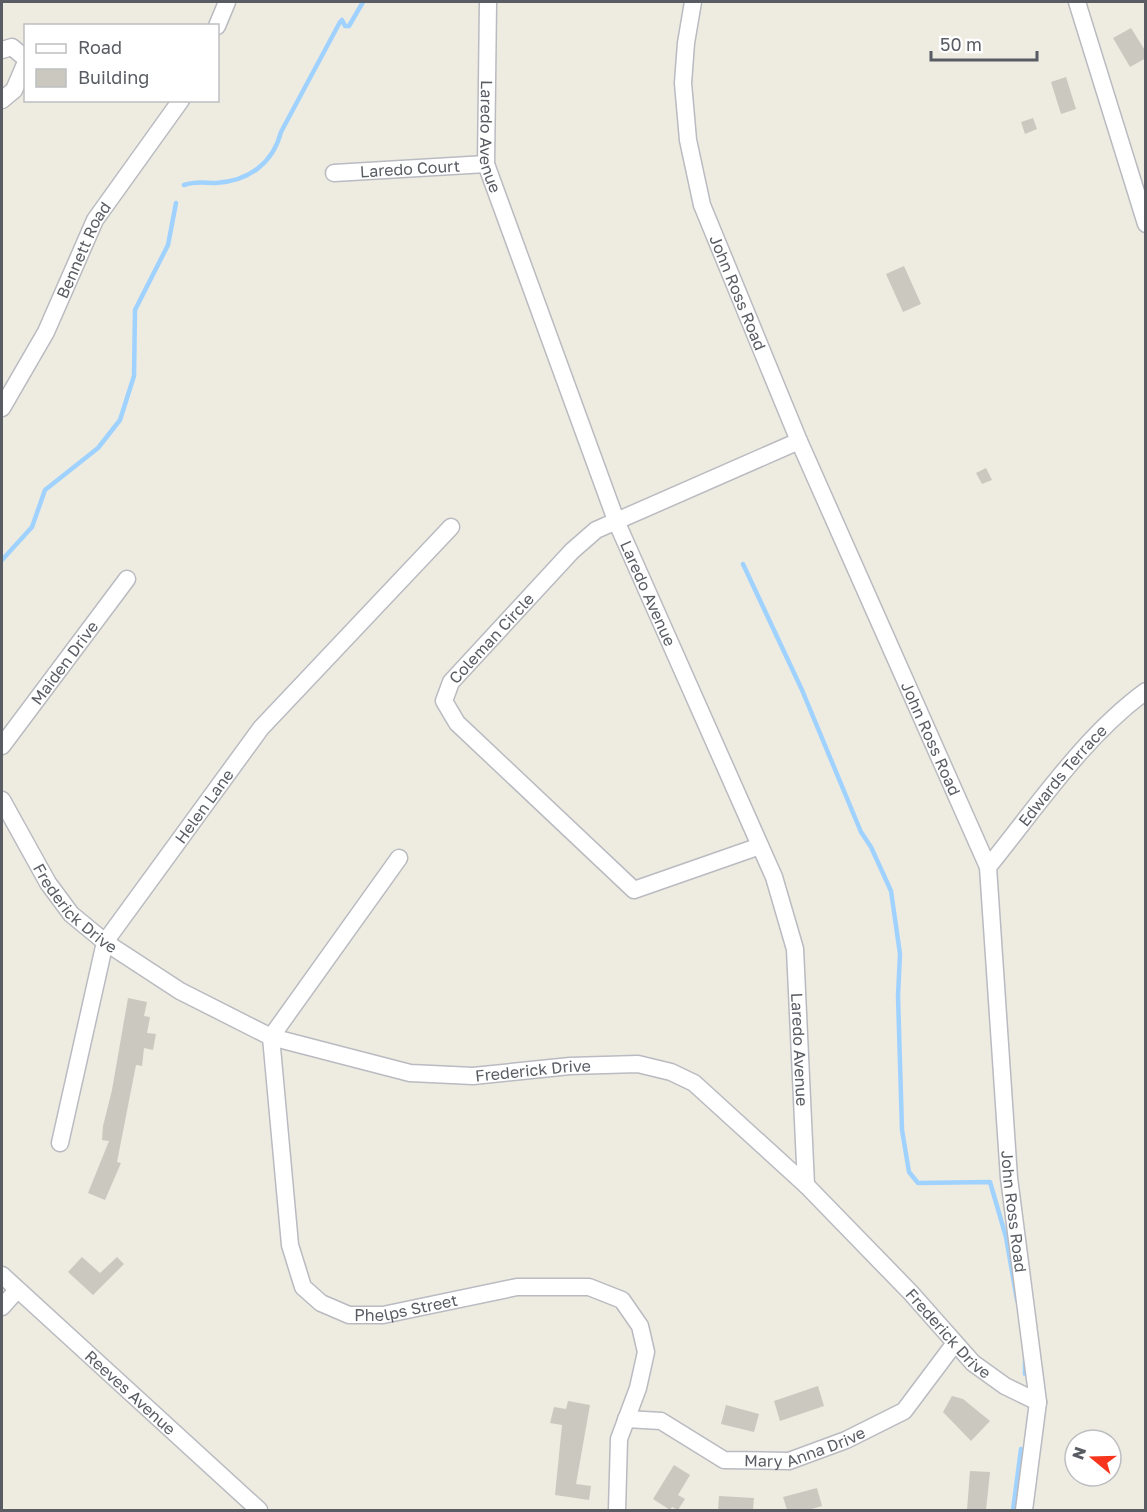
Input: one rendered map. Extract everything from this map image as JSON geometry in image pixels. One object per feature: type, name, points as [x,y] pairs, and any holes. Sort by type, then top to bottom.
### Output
[{"type":"street","points":[[218,24],[227,2]]},
{"type":"street","name":"Laredo Avenue","points":[[488,2],[486,164],[617,523],[774,876],[795,949],[806,1185]]},
{"type":"street","name":"John Ross Road","points":[[693,2],[686,43],[683,83],[688,140],[702,205],[800,441],[988,867],[1009,1178],[1038,1402],[1024,1510]]},
{"type":"street","points":[[1077,2],[1146,224]]},
{"type":"street","points":[[2,50],[12,47],[24,58]]},
{"type":"street","points":[[2,100],[14,90],[24,65]]},
{"type":"street","name":"Bennett Road","points":[[2,408],[46,332],[95,220],[180,102]]},
{"type":"street","name":"Laredo Court","points":[[334,173],[486,164]]},
{"type":"street","name":"Coleman Circle","points":[[760,846],[634,890],[457,723],[444,701],[451,682],[572,551],[596,530],[617,523],[800,441]]},
{"type":"street","name":"Helen Lane","points":[[60,1143],[105,942],[261,728],[451,527]]},
{"type":"street","name":"Maiden Drive","points":[[2,746],[127,579]]},
{"type":"street","name":"Edwards Terrace","points":[[988,867],[1094,738],[1128,704],[1146,691]]},
{"type":"street","name":"Frederick Drive","points":[[2,800],[48,883],[71,914],[105,942],[180,990],[271,1037],[410,1072],[473,1076],[608,1064],[638,1064],[671,1072],[694,1083],[806,1185],[911,1293],[973,1363],[1005,1386],[1038,1402]]},
{"type":"street","points":[[271,1037],[399,858]]},
{"type":"street","name":"Phelps Street","points":[[271,1037],[290,1245],[303,1287],[321,1303],[349,1315],[382,1315],[517,1287],[589,1287],[622,1300],[640,1326],[646,1352],[638,1388],[619,1439],[618,1510]]},
{"type":"street","name":"Reeves Avenue","points":[[2,1275],[259,1510]]},
{"type":"street","points":[[2,1307],[17,1290]]},
{"type":"street","name":"Mary Anna Drive","points":[[626,1419],[661,1421],[724,1460],[789,1461],[846,1440],[904,1411],[955,1343]]},
{"type":"building","points":[[1131,28],[1146,52],[1146,58],[1130,67],[1113,38]]},
{"type":"building","points":[[1066,77],[1076,109],[1061,114],[1051,82]]},
{"type":"building","points":[[1033,118],[1037,129],[1025,134],[1021,122]]},
{"type":"building","points":[[904,266],[921,304],[903,312],[886,274]]},
{"type":"building","points":[[986,468],[992,480],[982,484],[976,473]]},
{"type":"building","points":[[128,998],[147,1002],[144,1016],[150,1017],[147,1033],[156,1034],[153,1050],[144,1048],[142,1066],[136,1065],[117,1162],[121,1163],[105,1200],[88,1193],[109,1141],[102,1140],[103,1126],[112,1090]]},
{"type":"building","points":[[82,1257],[100,1273],[117,1257],[124,1264],[93,1295],[68,1272]]},
{"type":"building","points":[[818,1386],[824,1406],[780,1421],[774,1401]]},
{"type":"building","points":[[952,1396],[963,1399],[990,1421],[971,1441],[943,1412]]},
{"type":"building","points":[[568,1401],[590,1405],[576,1484],[591,1486],[589,1500],[555,1495],[562,1425],[550,1423],[554,1407],[566,1409]]},
{"type":"building","points":[[726,1405],[759,1414],[754,1432],[721,1424]]},
{"type":"building","points":[[674,1465],[690,1475],[678,1495],[685,1499],[678,1510],[672,1507],[670,1510],[653,1499]]},
{"type":"building","points":[[970,1471],[990,1472],[986,1510],[967,1510]]},
{"type":"building","points":[[817,1488],[822,1506],[808,1510],[787,1510],[783,1497]]},
{"type":"building","points":[[719,1496],[754,1498],[753,1510],[718,1510]]},
{"type":"waterway","points":[[184,185],[239,179],[266,161],[340,22],[342,20],[345,26],[349,26],[363,2]]},
{"type":"waterway","points":[[2,560],[32,527],[45,490],[98,448],[120,420],[134,376],[135,310],[168,245],[176,203]]},
{"type":"waterway","points":[[743,564],[802,690],[861,832],[871,847],[891,891],[900,954],[898,996],[902,1130],[909,1172],[918,1183],[990,1182],[1006,1237],[1017,1300]]},
{"type":"waterway","points":[[1025,1359],[1025,1374]]},
{"type":"waterway","points":[[1013,1510],[1021,1449]]}]
